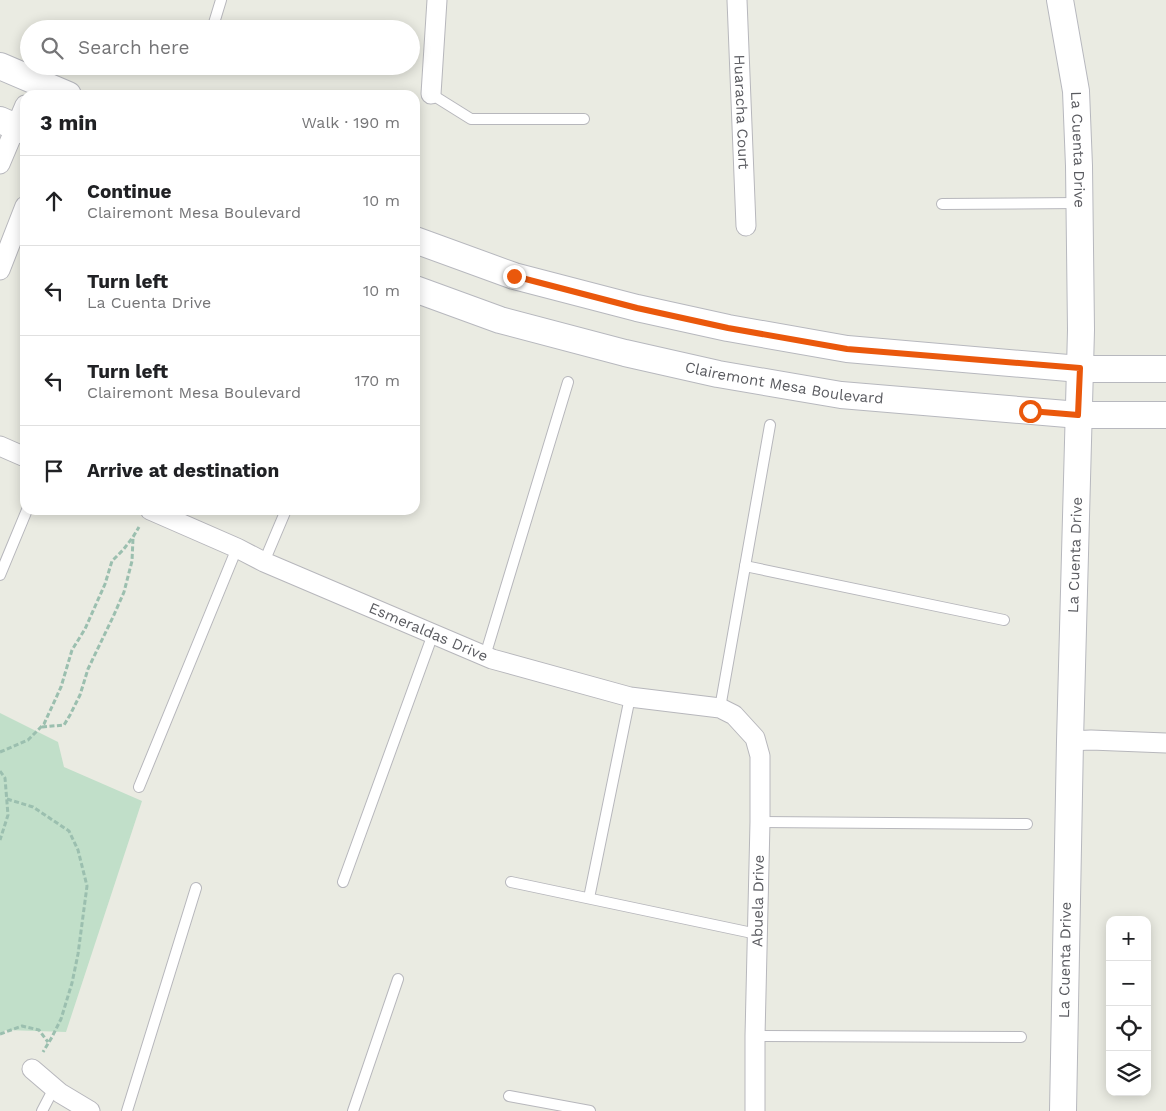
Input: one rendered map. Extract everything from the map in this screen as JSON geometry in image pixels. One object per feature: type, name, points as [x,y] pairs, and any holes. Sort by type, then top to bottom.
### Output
[{"type":"main road","name":"La Cuenta Drive","points":[[1060,0],[1076,91],[1080,166],[1080,368],[1063,1111]]},
{"type":"main road","points":[[0,66],[32,88]]},
{"type":"main road","points":[[420,242],[514,276],[637,308],[728,328],[847,349],[1080,368],[1166,368]]},
{"type":"main road","name":"Clairemont Mesa Boulevard","points":[[420,291],[500,320],[626,352],[718,374],[841,395],[1078,415],[1166,415]]},
{"type":"street","points":[[431,94],[437,0]]},
{"type":"street","name":"Huaracha Court","points":[[737,0],[746,226]]},
{"type":"street","points":[[0,164],[16,120]]},
{"type":"street","points":[[0,270],[20,219]]},
{"type":"street","points":[[0,446],[20,455]]},
{"type":"street","name":"Esmeraldas Drive","points":[[146,517],[237,548],[264,562],[492,659],[630,697],[720,708]]},
{"type":"street","name":"Abuela Drive","points":[[720,708],[734,715],[755,738],[760,756],[755,1111]]},
{"type":"street","points":[[1070,741],[1166,742]]},
{"type":"street","points":[[32,1069],[60,1093],[90,1111]]},
{"type":"lane","points":[[215,20],[221,0]]},
{"type":"lane","points":[[431,94],[471,119],[584,119]]},
{"type":"lane","points":[[942,204],[1080,203]]},
{"type":"lane","points":[[485,656],[568,382]]},
{"type":"lane","points":[[720,708],[770,425]]},
{"type":"lane","points":[[0,575],[25,515]]},
{"type":"lane","points":[[264,562],[284,515]]},
{"type":"lane","points":[[139,787],[237,548]]},
{"type":"lane","points":[[745,566],[1004,620]]},
{"type":"lane","points":[[343,882],[432,634]]},
{"type":"lane","points":[[589,898],[630,697]]},
{"type":"lane","points":[[760,822],[1027,824]]},
{"type":"lane","points":[[511,882],[757,934]]},
{"type":"lane","points":[[127,1111],[196,888]]},
{"type":"lane","points":[[353,1111],[398,979]]},
{"type":"lane","points":[[755,1036],[1021,1037]]},
{"type":"lane","points":[[42,1111],[54,1088]]},
{"type":"lane","points":[[509,1096],[590,1111]]},
{"type":"path","points":[[0,752],[28,740],[44,724],[61,688],[72,650],[85,629],[105,584],[112,561],[123,550],[146,517]]},
{"type":"path","points":[[40,728],[64,725],[77,702],[88,669],[124,592],[132,561],[133,537]]},
{"type":"path","points":[[0,771],[5,778],[8,816],[0,840]]},
{"type":"path","points":[[7,799],[33,807],[69,832],[78,850],[87,886],[72,983],[61,1019],[32,1069]]},
{"type":"path","points":[[0,1034],[22,1026],[39,1030],[48,1042]]},
{"type":"green space","points":[[0,713],[58,742],[64,767],[142,801],[66,1032],[6,1030],[0,1033]]},
{"type":"route","points":[[514,276],[637,308],[728,328],[847,349],[1080,368],[1078,415],[1030,411]]}]
